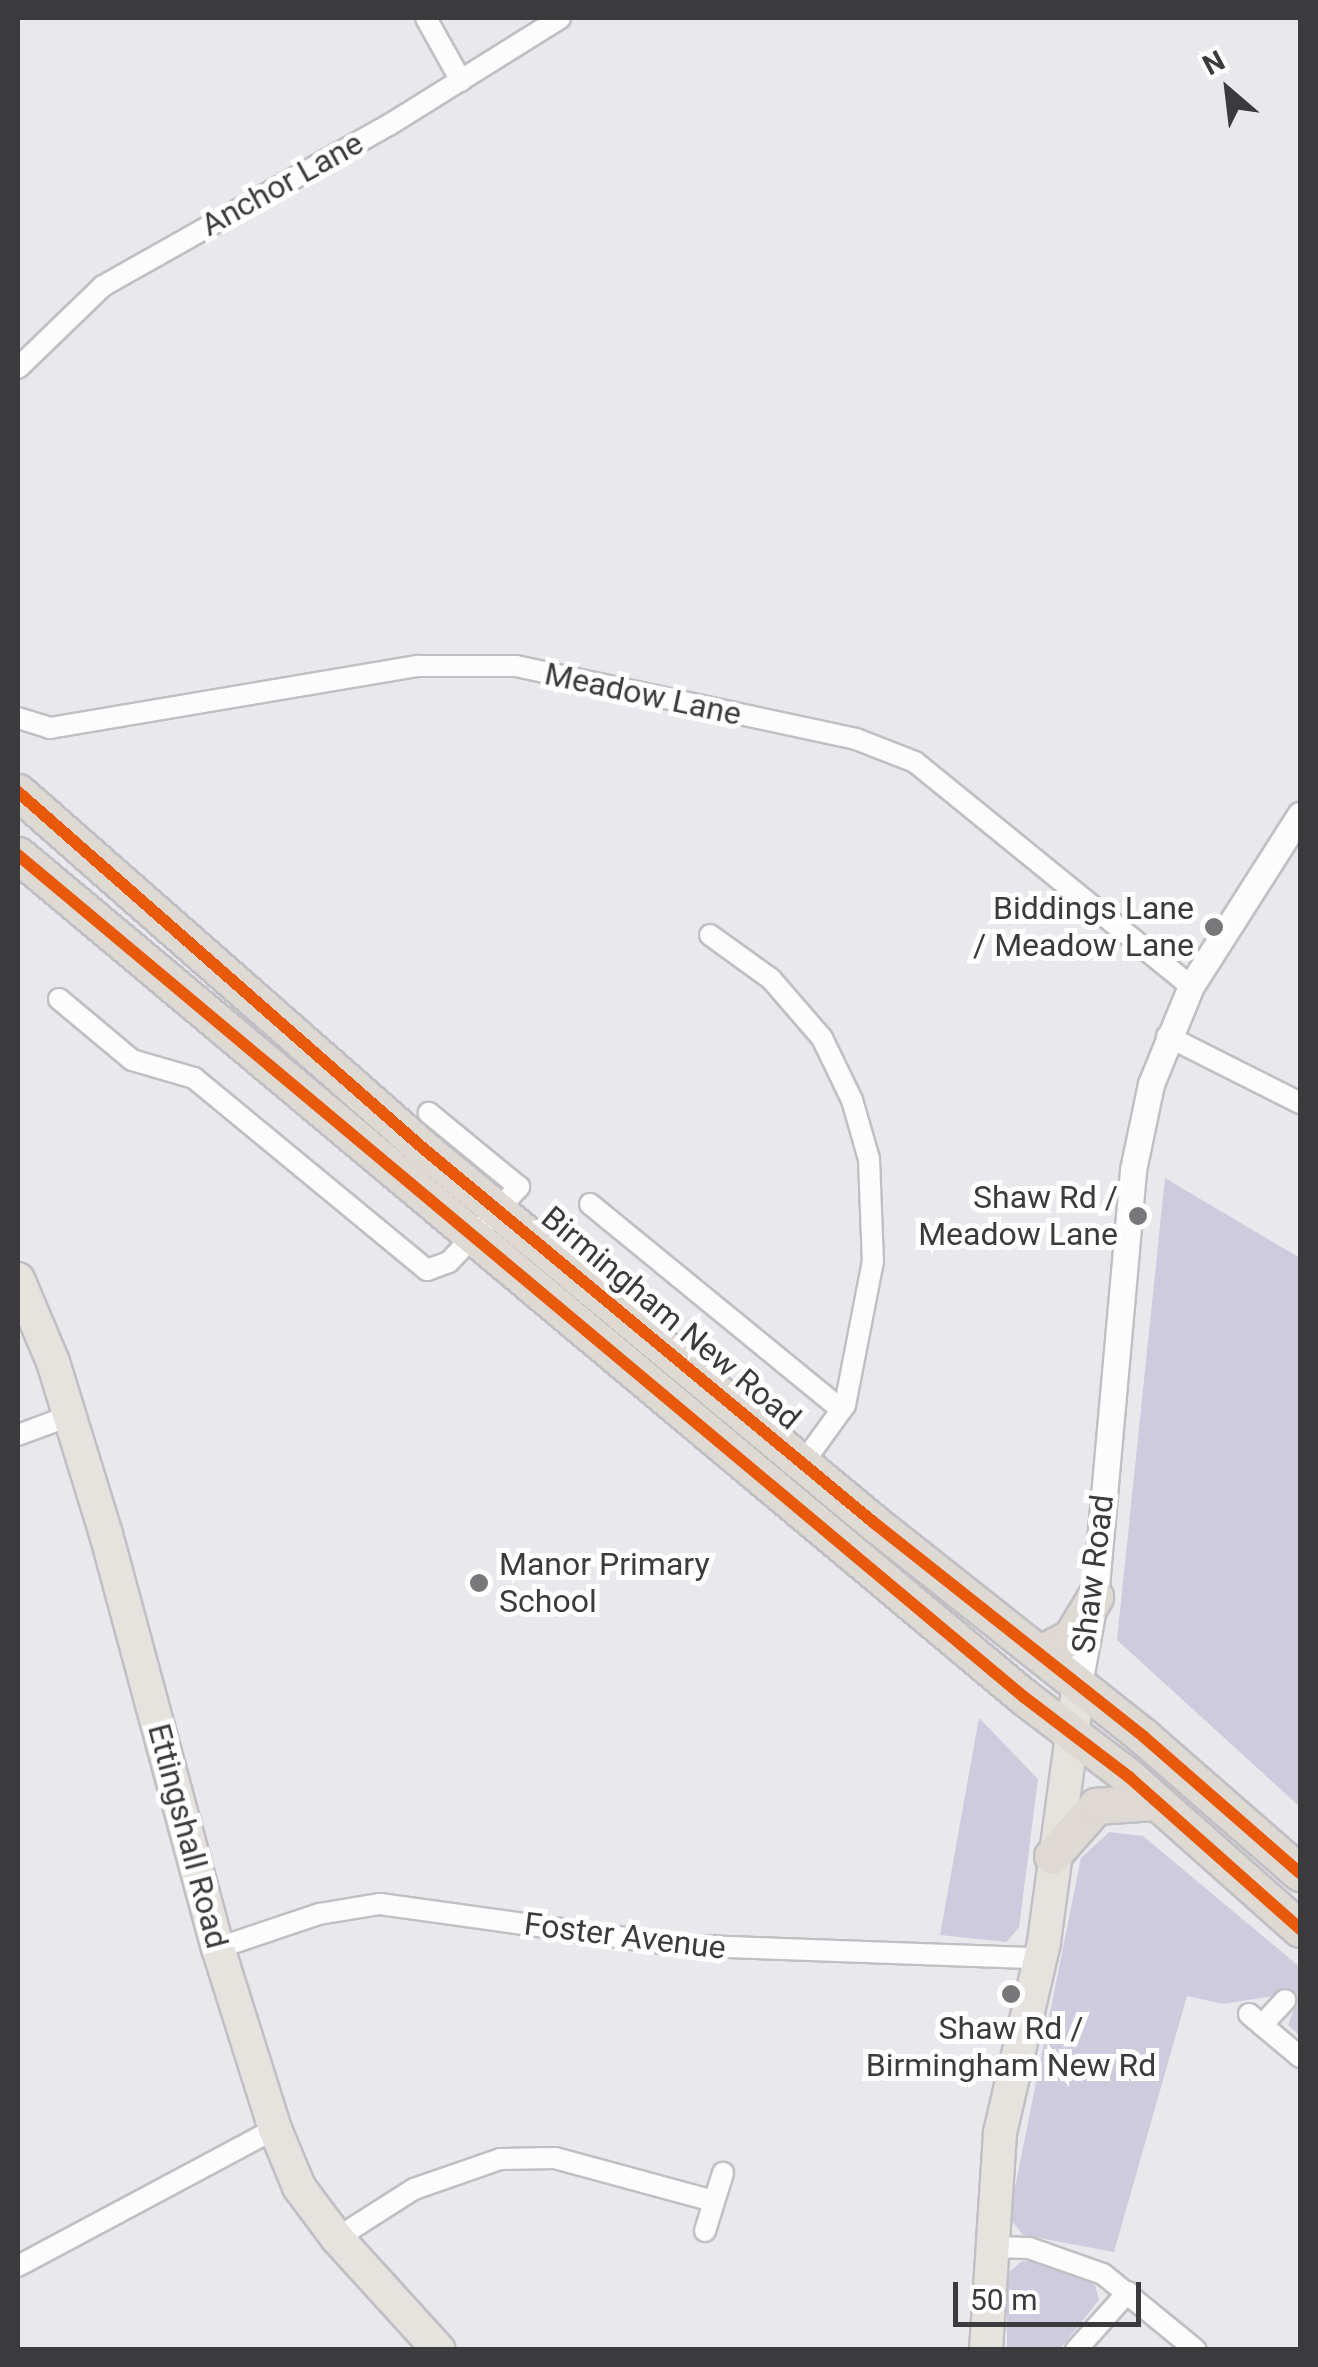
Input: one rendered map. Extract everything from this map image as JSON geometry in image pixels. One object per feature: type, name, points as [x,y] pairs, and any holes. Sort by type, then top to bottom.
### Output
[{"type":"highway","name":"Birmingham New Road","points":[[18,792],[487,1223],[1300,1929]]},
{"type":"highway","name":"Birmingham New Road","points":[[18,855],[487,1223],[803,1463],[1078,1684],[1300,1873]]},
{"type":"highway","points":[[1040,1653],[1071,1638],[1095,1597]]},
{"type":"highway","points":[[1052,1856],[1096,1806],[1155,1802]]},
{"type":"main road","name":"Ettingshall Road","points":[[18,1279],[69,1416],[218,1948],[275,2129],[300,2187],[336,2238],[439,2350]]},
{"type":"main road","name":"Shaw Road","points":[[986,2350],[989,2246],[1000,2133],[1040,1958],[1078,1684]]},
{"type":"street","points":[[426,18],[460,81]]},
{"type":"street","name":"Anchor Lane","points":[[18,368],[104,286],[460,81],[560,18]]},
{"type":"street","name":"Meadow Lane","points":[[18,718],[50,728],[418,666],[516,666],[856,739],[915,762],[1191,986]]},
{"type":"street","name":"Shaw Road","points":[[1078,1684],[1095,1597],[1134,1170],[1167,1036],[1191,986],[1300,815]]},
{"type":"street","points":[[710,935],[770,979],[822,1038],[852,1100],[869,1159],[872,1262],[842,1410],[803,1463]]},
{"type":"street","points":[[59,1000],[132,1060],[194,1078],[412,1263],[439,1268],[518,1187],[429,1113]]},
{"type":"street","points":[[1167,1036],[1300,1103]]},
{"type":"street","points":[[590,1204],[842,1410]]},
{"type":"street","points":[[18,1435],[69,1416]]},
{"type":"street","name":"Foster Avenue","points":[[218,1948],[319,1914],[380,1904],[677,1946],[1040,1958]]},
{"type":"street","points":[[1285,2000],[1255,2019],[1300,2058]]},
{"type":"street","points":[[18,2266],[275,2129]]},
{"type":"street","points":[[336,2238],[414,2189],[500,2158],[555,2158],[713,2201]]},
{"type":"street","points":[[706,2231],[723,2173]]},
{"type":"street","points":[[989,2246],[1029,2248],[1103,2274],[1196,2350]]},
{"type":"street","points":[[1076,2350],[1128,2292]]},
{"type":"shaded area","points":[[1165,1178],[1300,1258],[1300,1807],[1117,1640]]},
{"type":"shaded area","points":[[979,1718],[1038,1779],[1019,1928],[1006,1942],[940,1935]]},
{"type":"shaded area","points":[[1109,1832],[1143,1836],[1300,1967],[1300,2036],[1288,2025],[1296,2004],[1286,1994],[1223,2004],[1187,1996],[1114,2252],[1023,2235],[1009,2217],[1081,1858]]},
{"type":"shaded area","points":[[1022,2261],[1049,2262],[1095,2285],[1099,2300],[1060,2349],[1007,2350],[1007,2274]]},
{"type":"cycle path","points":[[18,792],[424,1149],[873,1522],[1144,1737],[1300,1873]]},
{"type":"cycle path","points":[[18,855],[1024,1697],[1129,1777],[1300,1929]]},
{"type":"place","name":"Biddings Lane / Meadow Lane","points":[[1214,927]]},
{"type":"place","name":"Shaw Rd / Meadow Lane","points":[[1138,1216]]},
{"type":"place","name":"Manor Primary School","points":[[479,1583]]},
{"type":"place","name":"Shaw Rd / Birmingham New Rd","points":[[1011,1994]]}]
